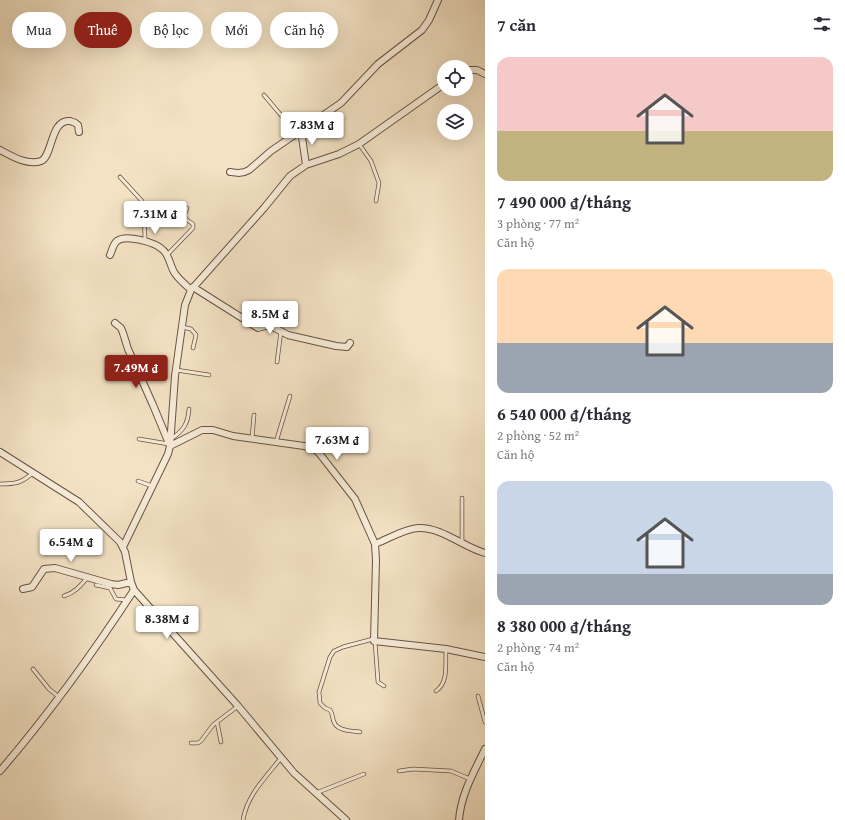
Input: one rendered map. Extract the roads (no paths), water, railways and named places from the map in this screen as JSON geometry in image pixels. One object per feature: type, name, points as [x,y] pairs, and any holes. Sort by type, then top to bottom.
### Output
[{"type":"street","points":[[230,172],[239,173],[249,170],[271,151],[337,107],[378,64],[422,30],[429,20],[438,0]]},
{"type":"street","points":[[473,70],[477,70],[485,74]]},
{"type":"street","points":[[123,547],[168,454],[176,370],[185,305],[192,289],[264,208],[284,182],[297,170],[306,165],[339,154],[359,144],[437,89]]},
{"type":"street","points":[[0,150],[23,160],[40,162],[45,159],[55,133],[63,122],[75,122],[78,125],[79,132]]},
{"type":"street","points":[[298,132],[306,165]]},
{"type":"street","points":[[110,255],[114,243],[117,240],[145,241],[162,248],[167,255],[175,274],[192,289],[255,327],[260,328],[266,325],[271,325],[288,335],[336,346],[347,347],[350,343]]},
{"type":"street","points":[[115,323],[121,328],[128,349],[170,443]]},
{"type":"street","points":[[170,443],[208,429],[233,436],[313,448],[319,453],[355,499],[375,544],[374,640],[446,649],[485,657]]},
{"type":"street","points":[[0,452],[79,502],[120,542],[123,547],[134,590],[238,706],[301,780],[346,820]]},
{"type":"street","points":[[375,544],[408,530],[418,528],[437,531],[485,553]]},
{"type":"street","points":[[22,589],[32,587],[44,568],[55,568],[118,585],[131,582]]},
{"type":"street","points":[[0,771],[19,750],[93,652],[134,590]]},
{"type":"street","points":[[459,820],[462,800],[485,749]]},
{"type":"lane","points":[[264,95],[298,132]]},
{"type":"lane","points":[[359,144],[371,161],[379,183],[376,201]]},
{"type":"lane","points":[[120,177],[142,201],[144,206],[145,241]]},
{"type":"lane","points":[[167,255],[193,228],[193,224],[184,216],[187,208]]},
{"type":"lane","points":[[266,325],[276,321],[288,323]]},
{"type":"lane","points":[[182,327],[190,330],[196,335],[193,348]]},
{"type":"lane","points":[[277,362],[281,331]]},
{"type":"lane","points":[[176,370],[209,375]]},
{"type":"lane","points":[[276,442],[290,396]]},
{"type":"lane","points":[[139,439],[170,443],[185,427],[189,409]]},
{"type":"lane","points":[[252,438],[254,415]]},
{"type":"lane","points":[[0,484],[17,483],[23,481],[33,473]]},
{"type":"lane","points":[[138,481],[152,486]]},
{"type":"lane","points":[[462,498],[462,543]]},
{"type":"lane","points":[[64,596],[74,591],[88,577]]},
{"type":"lane","points":[[96,584],[110,588],[116,599],[128,600]]},
{"type":"lane","points":[[360,732],[340,729],[333,721],[333,715],[330,710],[325,708],[320,703],[319,692],[330,657],[334,651],[343,647],[374,640],[378,682],[384,686]]},
{"type":"lane","points":[[436,692],[442,687],[445,679],[446,649]]},
{"type":"lane","points":[[33,669],[49,689],[59,697]]},
{"type":"lane","points":[[478,696],[485,722]]},
{"type":"lane","points":[[191,743],[198,743],[201,741],[210,728],[238,706]]},
{"type":"lane","points":[[217,722],[222,742]]},
{"type":"lane","points":[[243,820],[248,802],[254,792],[282,758]]},
{"type":"lane","points":[[399,771],[413,770],[451,772],[470,780]]},
{"type":"lane","points":[[315,793],[364,774]]}]
